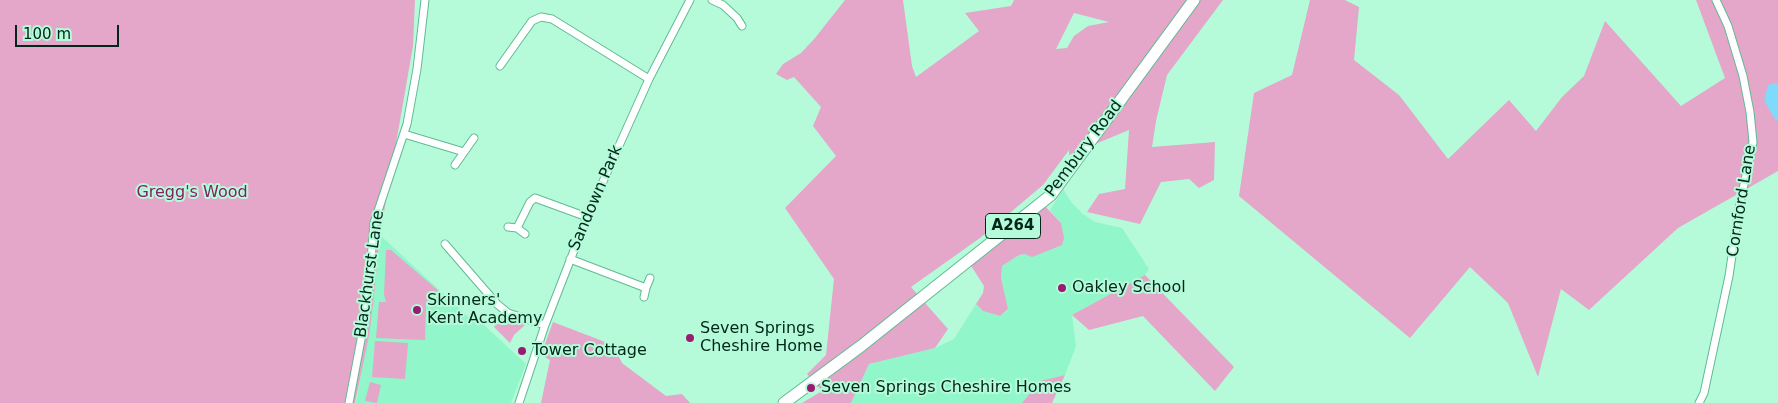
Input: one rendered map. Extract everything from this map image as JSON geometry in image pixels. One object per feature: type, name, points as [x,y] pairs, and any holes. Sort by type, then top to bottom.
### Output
[{"type":"main road","name":"Pembury Road","points":[[784,403],[860,346],[1051,195],[1194,0]]},
{"type":"street","name":"Blackhurst Lane","points":[[349,403],[367,308],[374,222],[408,124],[425,0]]},
{"type":"street","name":"Sandown Park","points":[[519,403],[545,325],[588,216],[649,79],[690,0]]},
{"type":"street","points":[[712,0],[723,5],[742,26]]},
{"type":"street","name":"Cornford Lane","points":[[1700,403],[1704,393],[1729,276],[1739,208],[1753,142],[1750,112],[1743,76],[1728,26],[1716,0]]},
{"type":"street","points":[[500,66],[532,21],[541,17],[552,19],[649,79]]},
{"type":"street","points":[[404,134],[464,152]]},
{"type":"street","points":[[455,165],[474,138]]},
{"type":"street","points":[[517,228],[530,202],[535,198],[588,216]]},
{"type":"street","points":[[508,227],[517,228],[524,234]]},
{"type":"street","points":[[445,244],[497,304],[508,313],[545,325]]},
{"type":"street","points":[[570,259],[646,288]]},
{"type":"street","points":[[644,296],[650,278]]},
{"type":"shaded area","name":"Oakley School","points":[[1063,189],[1072,203],[1095,222],[1122,228],[1149,269],[1145,275],[1072,315],[1076,346],[1065,375],[1040,381],[1022,403],[851,403],[869,364],[935,348],[954,339],[976,304],[983,311],[1000,316],[1008,310],[1001,278],[1002,266],[1019,255],[1025,254],[1061,223],[1050,210]]},
{"type":"shaded area","name":"Skinners' Kent Academy","points":[[380,235],[478,326],[482,323],[526,364],[511,403],[356,403],[374,297]]},
{"type":"green space","name":"Gregg's Wood","points":[[0,0],[415,0],[413,46],[380,235],[369,336],[355,403],[0,403]]},
{"type":"green space","points":[[845,0],[903,0],[912,66],[916,77],[979,31],[965,13],[1011,6],[1014,0],[1223,0],[1167,75],[1152,147],[1215,142],[1214,180],[1199,188],[1189,179],[1161,182],[1140,224],[1087,212],[1099,194],[1125,189],[1129,130],[1069,155],[1069,150],[1043,185],[980,238],[911,287],[948,329],[935,348],[869,364],[851,403],[802,403],[822,391],[807,374],[826,355],[834,279],[785,208],[836,156],[813,126],[821,107],[794,77],[787,80],[776,74],[783,64],[801,53]],"holes":[[[1074,13],[1109,22],[1088,26],[1074,36],[1067,48],[1056,49]]]},
{"type":"green space","points":[[1310,0],[1345,0],[1359,7],[1354,60],[1399,95],[1448,159],[1509,100],[1536,131],[1562,97],[1584,76],[1605,21],[1681,106],[1725,78],[1696,0],[1778,0],[1778,171],[1678,228],[1589,310],[1561,289],[1538,377],[1508,303],[1470,267],[1410,338],[1239,196],[1254,93],[1292,75]]},
{"type":"green space","points":[[1042,203],[1061,223],[1064,238],[1062,245],[1032,257],[1025,254],[1019,255],[1002,266],[1001,278],[1008,309],[1000,316],[983,311],[976,304],[983,293],[984,286],[968,261]]},
{"type":"green space","points":[[386,250],[391,250],[441,293],[444,302],[426,304],[425,340],[376,338],[379,302],[386,302],[384,295]]},
{"type":"green space","points":[[1145,275],[1234,367],[1215,391],[1143,316],[1089,330],[1072,315]]},
{"type":"green space","points":[[504,315],[526,324],[514,335],[510,343],[494,327]]},
{"type":"green space","points":[[553,322],[613,345],[622,363],[666,396],[682,394],[690,403],[541,403],[550,360],[541,355]]},
{"type":"green space","points":[[375,341],[408,343],[405,379],[372,377]]},
{"type":"green space","points":[[1065,375],[1052,403],[1022,403],[1040,381]]},
{"type":"green space","points":[[370,382],[381,385],[377,403],[365,401]]},
{"type":"water","points":[[1778,83],[1778,118],[1776,121],[1764,100],[1768,85]]},
{"type":"place","name":"Oakley School","points":[[1062,288]]},
{"type":"place","name":"Skinners' Kent Academy","points":[[417,310]]},
{"type":"place","name":"Seven Springs Cheshire Home","points":[[690,338]]},
{"type":"place","name":"Tower Cottage","points":[[522,351]]},
{"type":"place","name":"Seven Springs Cheshire Homes","points":[[811,388]]}]
